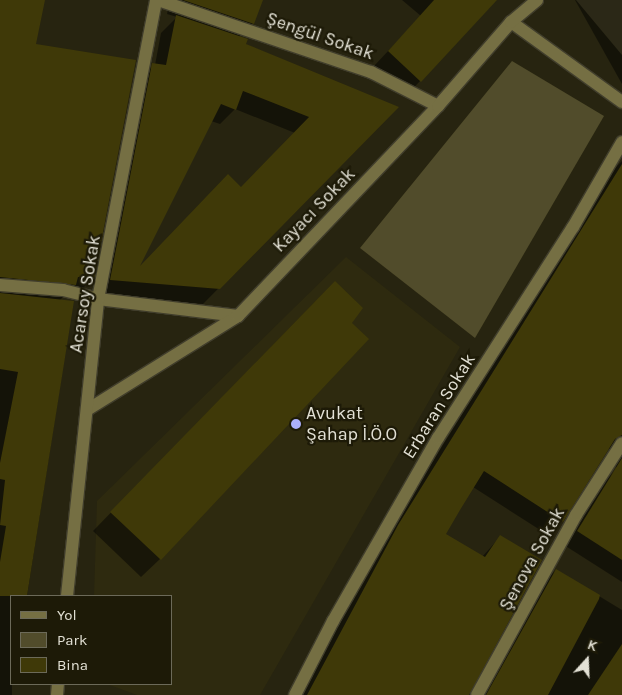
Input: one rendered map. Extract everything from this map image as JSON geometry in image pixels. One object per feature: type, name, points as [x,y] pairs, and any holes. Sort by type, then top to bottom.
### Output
[{"type":"street","name":"Şengül Sokak","points":[[157,0],[371,72],[438,106]]},
{"type":"street","name":"Acarsoy Sokak","points":[[67,595],[98,299],[157,0]]},
{"type":"street","name":"Kayacı Sokak","points":[[87,410],[238,316],[438,106],[511,22],[537,0]]},
{"type":"street","points":[[511,22],[622,102]]},
{"type":"street","name":"Erbaran Sokak","points":[[295,695],[333,621],[438,438],[573,226],[622,142]]},
{"type":"street","points":[[0,285],[63,290],[98,299],[238,316]]},
{"type":"street","name":"Şenova Sokak","points":[[477,695],[576,515],[622,443]]},
{"type":"shaded area","name":"Avukat Şahap İ.Ö.O","points":[[346,257],[460,347],[260,695],[137,695],[110,685],[172,685],[172,595],[94,595],[97,501]]},
{"type":"green space","points":[[576,0],[622,0],[622,55]]},
{"type":"green space","points":[[512,61],[604,116],[475,338],[360,248]]},
{"type":"building","points":[[0,0],[45,0],[36,44],[136,60],[94,279],[78,277],[76,285],[0,277]]},
{"type":"building","points":[[183,0],[263,0],[254,24]]},
{"type":"building","points":[[434,0],[497,0],[421,82],[388,51]]},
{"type":"building","points":[[176,15],[248,39],[246,44],[399,107],[220,289],[110,280],[152,63],[166,65]],"holes":[[[243,91],[309,117],[241,187],[228,174],[140,266],[221,104],[236,110]]]},
{"type":"building","points":[[622,164],[622,435],[615,439],[563,522],[484,471],[460,510],[446,534],[485,557],[500,535],[542,560],[469,695],[307,695],[398,525]]},
{"type":"building","points":[[335,281],[363,308],[352,323],[369,339],[161,560],[110,512]]},
{"type":"building","points":[[0,293],[74,301],[27,595],[0,596],[0,562],[6,526],[0,525],[5,480],[0,479],[0,463],[18,372],[0,369]]},
{"type":"building","points":[[622,458],[622,560],[577,531]]},
{"type":"building","points":[[556,569],[600,595],[548,695],[486,695]]},
{"type":"building","points":[[622,644],[622,695],[588,695]]},
{"type":"place","name":"Avukat Şahap İ.Ö.O","points":[[296,424]]}]
